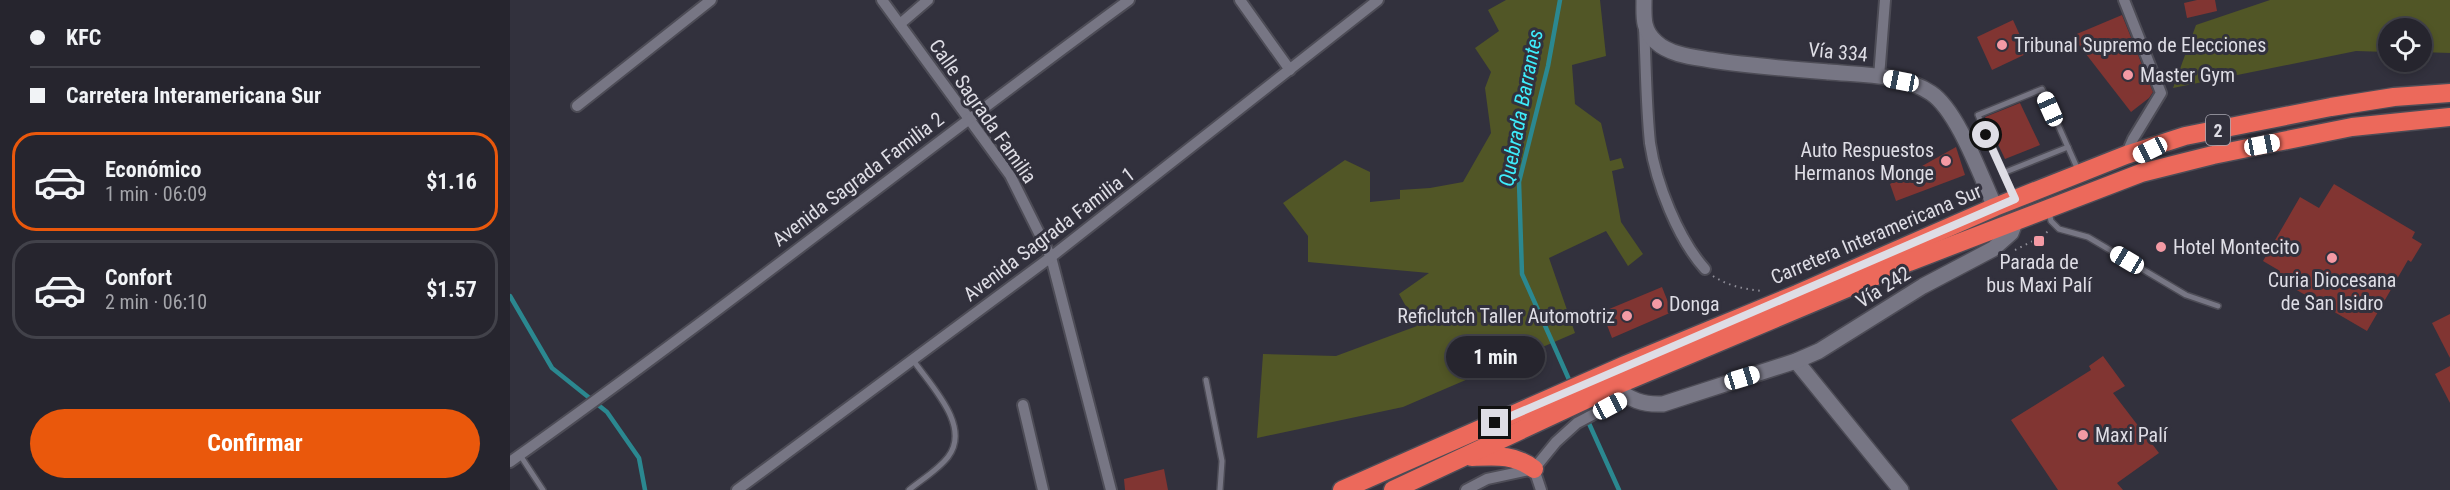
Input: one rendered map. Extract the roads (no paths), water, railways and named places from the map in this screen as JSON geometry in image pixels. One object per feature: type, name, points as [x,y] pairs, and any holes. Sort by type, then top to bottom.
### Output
[{"type":"highway","name":"Carretera Interamericana Sur","points":[[1342,490],[1625,365],[1797,294],[1995,207],[2126,155],[2171,140],[2341,105],[2394,97],[2450,93]]},
{"type":"highway","name":"Carretera Interamericana Sur","points":[[1393,490],[1941,250],[2038,216],[2141,173],[2213,155],[2352,127],[2450,117]]},
{"type":"highway","points":[[1941,250],[1961,238],[1995,207],[2038,216],[2059,196],[2171,140]]},
{"type":"highway","points":[[1464,458],[1501,456],[1523,460],[1534,469]]},
{"type":"main road","points":[[1644,0],[1644,23]]},
{"type":"main road","name":"Vía 334","points":[[1644,23],[1656,42],[1666,49],[1691,57],[1879,77],[1918,86],[1938,98],[1963,138],[1995,207]]},
{"type":"main road","name":"Vía 242","points":[[1621,391],[1648,405],[1663,404],[1796,361],[1819,351],[1923,286],[2000,251],[2011,233],[2038,216]]},
{"type":"main road","points":[[1796,361],[1901,490]]},
{"type":"main road","points":[[1621,391],[1615,378],[1625,365]]},
{"type":"street","points":[[577,106],[711,0]]},
{"type":"street","name":"Calle Sagrada Familia","points":[[882,0],[1010,175],[1051,257],[1111,490]]},
{"type":"street","points":[[900,24],[928,0]]},
{"type":"street","name":"Avenida Sagrada Familia 2","points":[[510,462],[583,410],[969,117],[1129,0]]},
{"type":"street","points":[[1240,0],[1290,70]]},
{"type":"street","name":"Avenida Sagrada Familia 1","points":[[737,490],[1051,257],[1378,0]]},
{"type":"street","points":[[1879,77],[1885,0]]},
{"type":"street","points":[[2124,0],[2161,93],[2133,138],[2126,155]]},
{"type":"street","points":[[1644,23],[1651,144],[1662,188],[1678,229],[1693,256],[1705,269]]},
{"type":"street","points":[[1466,490],[1487,479],[1534,469],[1556,442],[1577,423],[1621,391]]},
{"type":"street","points":[[1023,405],[1043,490]]},
{"type":"street","points":[[1534,469],[1540,490]]},
{"type":"lane","points":[[2015,199],[1978,116],[2042,89],[2079,173]]},
{"type":"lane","points":[[2003,173],[2068,147]]},
{"type":"lane","points":[[2038,216],[2059,229],[2088,237],[2186,295],[2218,306]]},
{"type":"lane","points":[[909,490],[947,458],[954,447],[956,433],[953,418],[913,360]]},
{"type":"lane","points":[[1206,380],[1222,461],[1220,490]]},
{"type":"lane","points":[[520,454],[543,490]]},
{"type":"waterway","name":"Quebrada Barrantes","points":[[1560,0],[1548,66],[1519,182],[1522,274],[1571,384]]},
{"type":"waterway","points":[[510,296],[552,368],[607,412],[639,458],[645,490]]},
{"type":"waterway","name":"Quebrada Barrantes","points":[[1587,419],[1619,490]]},
{"type":"place","name":"Tribunal Supremo de Elecciones","points":[[2002,45]]},
{"type":"place","name":"Master Gym","points":[[2128,75]]},
{"type":"place","name":"Auto Respuestos Hermanos Monge","points":[[1946,161]]},
{"type":"place","name":"Parada de bus Maxi Palí","points":[[2039,241]]},
{"type":"place","name":"Hotel Montecito","points":[[2161,247]]},
{"type":"place","name":"Curia Diocesana de San Isidro","points":[[2332,258]]},
{"type":"place","name":"Donga","points":[[1657,304]]},
{"type":"place","name":"Reficlutch Taller Automotriz","points":[[1627,316]]},
{"type":"place","name":"Maxi Palí","points":[[2083,435]]}]
